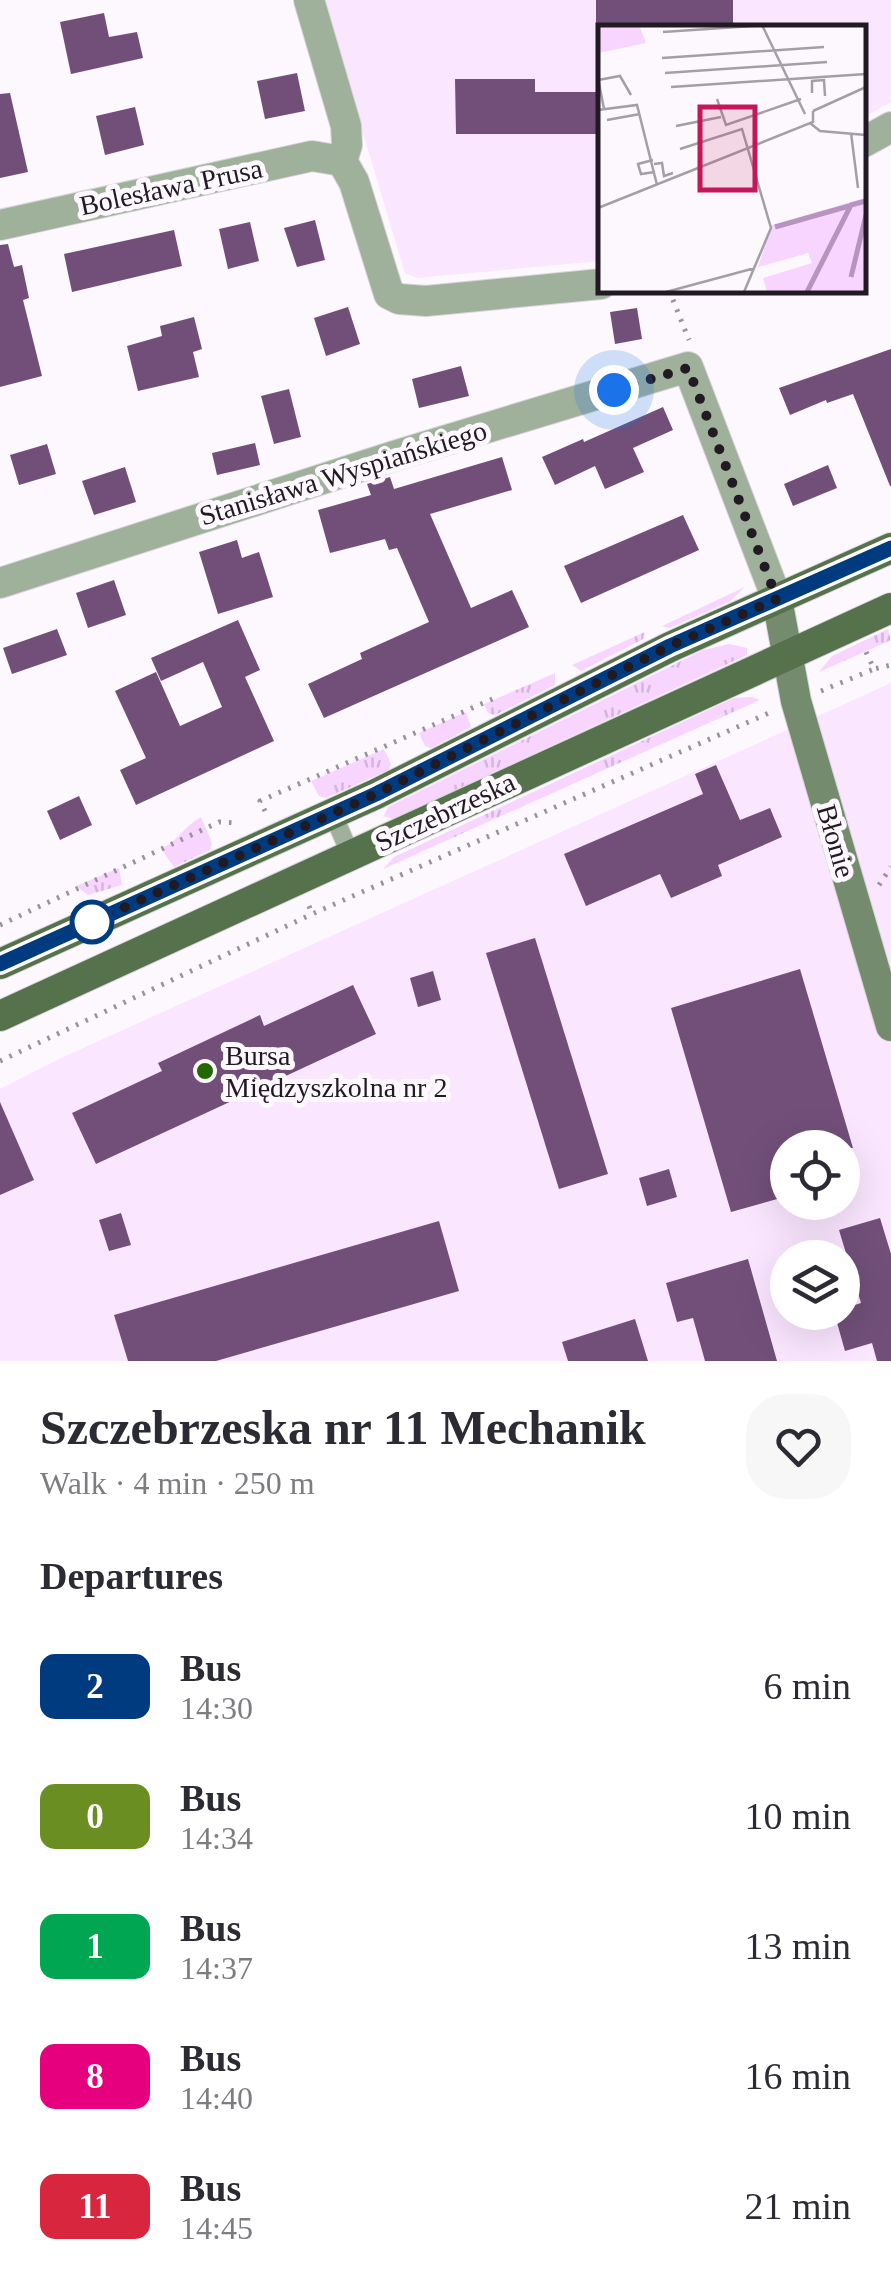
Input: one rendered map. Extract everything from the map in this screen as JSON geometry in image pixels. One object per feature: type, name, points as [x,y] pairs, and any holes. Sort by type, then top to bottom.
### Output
[{"type":"main road","name":"Szczebrzeska","points":[[0,964],[333,814],[670,646],[891,548]]},
{"type":"main road","name":"Szczebrzeska","points":[[0,1016],[891,608]]},
{"type":"street","points":[[309,0],[346,126],[342,161],[354,182],[389,294],[426,301],[598,284]]},
{"type":"street","points":[[866,141],[891,127]]},
{"type":"street","name":"Bolesława Prusa","points":[[0,225],[312,156],[342,161]]},
{"type":"street","name":"Stanisława Wyspiańskiego","points":[[0,583],[412,450],[688,368],[777,599]]},
{"type":"street","name":"Błonie","points":[[777,599],[796,702],[891,1026]]},
{"type":"lane","points":[[333,814],[350,856]]},
{"type":"path","points":[[862,642],[874,669]]},
{"type":"path","points":[[0,1061],[312,914],[796,702],[891,665]]},
{"type":"path","points":[[0,924],[219,822],[254,823]]},
{"type":"path","points":[[304,896],[312,914]]},
{"type":"shaded area","points":[[323,0],[891,0],[891,102],[866,116],[866,25],[598,25],[598,261],[417,278],[405,273]]},
{"type":"shaded area","points":[[891,683],[891,1361],[0,1361],[0,1089]]},
{"type":"green space","points":[[745,587],[729,602],[669,628],[662,626]]},
{"type":"green space","points":[[888,629],[891,640],[819,672],[832,656]]},
{"type":"green space","points":[[645,632],[643,639],[581,671],[572,665]]},
{"type":"green space","points":[[729,644],[747,648],[747,655],[393,819],[384,816],[388,807],[703,650]]},
{"type":"green space","points":[[555,673],[555,685],[495,715],[488,713],[484,704]]},
{"type":"green space","points":[[734,698],[760,700],[383,869],[394,857]]},
{"type":"green space","points":[[466,712],[471,727],[431,748],[425,746],[419,733]]},
{"type":"green space","points":[[384,749],[391,764],[389,770],[326,798],[319,796],[311,781]]},
{"type":"green space","points":[[201,817],[212,843],[210,850],[174,867],[161,849]]},
{"type":"green space","points":[[119,868],[122,885],[88,895],[76,886]]},
{"type":"building","points":[[596,0],[733,0],[733,25],[596,28]]},
{"type":"building","points":[[104,13],[109,37],[137,32],[143,58],[71,74],[60,22]]},
{"type":"building","points":[[297,73],[305,111],[265,119],[257,81]]},
{"type":"building","points":[[455,79],[535,79],[535,92],[598,92],[598,134],[456,134]]},
{"type":"building","points":[[10,93],[28,172],[0,178],[0,94]]},
{"type":"building","points":[[135,107],[144,145],[105,155],[96,116]]},
{"type":"building","points":[[315,220],[325,260],[297,267],[284,228]]},
{"type":"building","points":[[250,222],[259,261],[228,269],[219,229]]},
{"type":"building","points":[[174,230],[182,266],[72,292],[64,254]]},
{"type":"building","points":[[8,244],[14,267],[22,265],[29,298],[23,300],[42,376],[0,387],[0,245]]},
{"type":"building","points":[[348,307],[360,344],[326,356],[314,318]]},
{"type":"building","points":[[637,308],[642,339],[615,344],[610,312]]},
{"type":"building","points":[[194,317],[202,349],[193,352],[199,377],[138,391],[127,346],[162,336],[160,326]]},
{"type":"building","points":[[891,349],[890,486],[853,394],[790,415],[779,388]]},
{"type":"building","points":[[461,366],[469,396],[419,408],[412,379]]},
{"type":"building","points":[[289,389],[301,437],[274,444],[261,396]]},
{"type":"building","points":[[663,407],[673,430],[633,448],[644,472],[605,489],[595,466],[555,485],[542,457]]},
{"type":"building","points":[[255,443],[260,465],[217,475],[212,453]]},
{"type":"building","points":[[47,444],[56,474],[19,485],[10,455]]},
{"type":"building","points":[[502,457],[512,490],[430,514],[471,608],[512,590],[529,627],[324,718],[308,684],[362,659],[360,653],[429,622],[397,548],[389,550],[385,539],[330,553],[318,510],[371,495],[367,484],[390,477],[394,489]]},
{"type":"building","points":[[828,465],[837,488],[793,506],[784,484]]},
{"type":"building","points":[[125,467],[136,502],[94,515],[82,481]]},
{"type":"building","points":[[683,515],[699,550],[581,603],[564,566]]},
{"type":"building","points":[[237,540],[242,558],[259,552],[273,597],[218,614],[199,552]]},
{"type":"building","points":[[114,580],[126,615],[88,628],[76,593]]},
{"type":"building","points":[[238,620],[260,670],[245,677],[274,741],[136,805],[120,770],[146,758],[115,691],[156,672],[180,726],[222,707],[203,662],[161,681],[151,658]]},
{"type":"building","points":[[57,629],[67,655],[12,674],[3,648]]},
{"type":"building","points":[[716,765],[740,820],[770,808],[782,837],[718,865],[722,876],[671,898],[660,874],[586,906],[564,854],[703,794],[695,774]]},
{"type":"building","points":[[79,796],[92,825],[60,840],[47,811]]},
{"type":"building","points":[[535,938],[608,1174],[559,1189],[486,953]]},
{"type":"building","points":[[800,969],[848,1130],[770,1130],[770,1201],[731,1212],[671,1008]]},
{"type":"building","points":[[433,971],[441,1000],[418,1007],[410,978]]},
{"type":"building","points":[[353,985],[376,1034],[96,1164],[72,1113],[162,1071],[158,1063],[260,1015],[264,1026]]},
{"type":"building","points":[[0,1102],[34,1180],[0,1195]]},
{"type":"building","points":[[669,1169],[677,1197],[647,1206],[639,1178]]},
{"type":"building","points":[[121,1213],[131,1245],[109,1251],[99,1220]]},
{"type":"building","points":[[880,1218],[891,1254],[891,1361],[877,1361],[872,1343],[845,1351],[839,1330],[860,1330],[860,1240],[842,1240],[839,1230]]},
{"type":"building","points":[[439,1221],[459,1291],[216,1361],[128,1361],[114,1315]]},
{"type":"building","points":[[748,1259],[777,1361],[705,1361],[693,1318],[677,1322],[666,1283]]},
{"type":"building","points":[[635,1319],[648,1361],[568,1361],[562,1342]]},
{"type":"bus line","name":"2","points":[[0,964],[376,794],[670,646],[891,548]]},
{"type":"place","name":"Bursa Międzyszkolna nr 2","points":[[205,1071]]},
{"type":"route","points":[[92,922],[376,794],[670,646],[777,599],[688,368],[614,390]]}]
